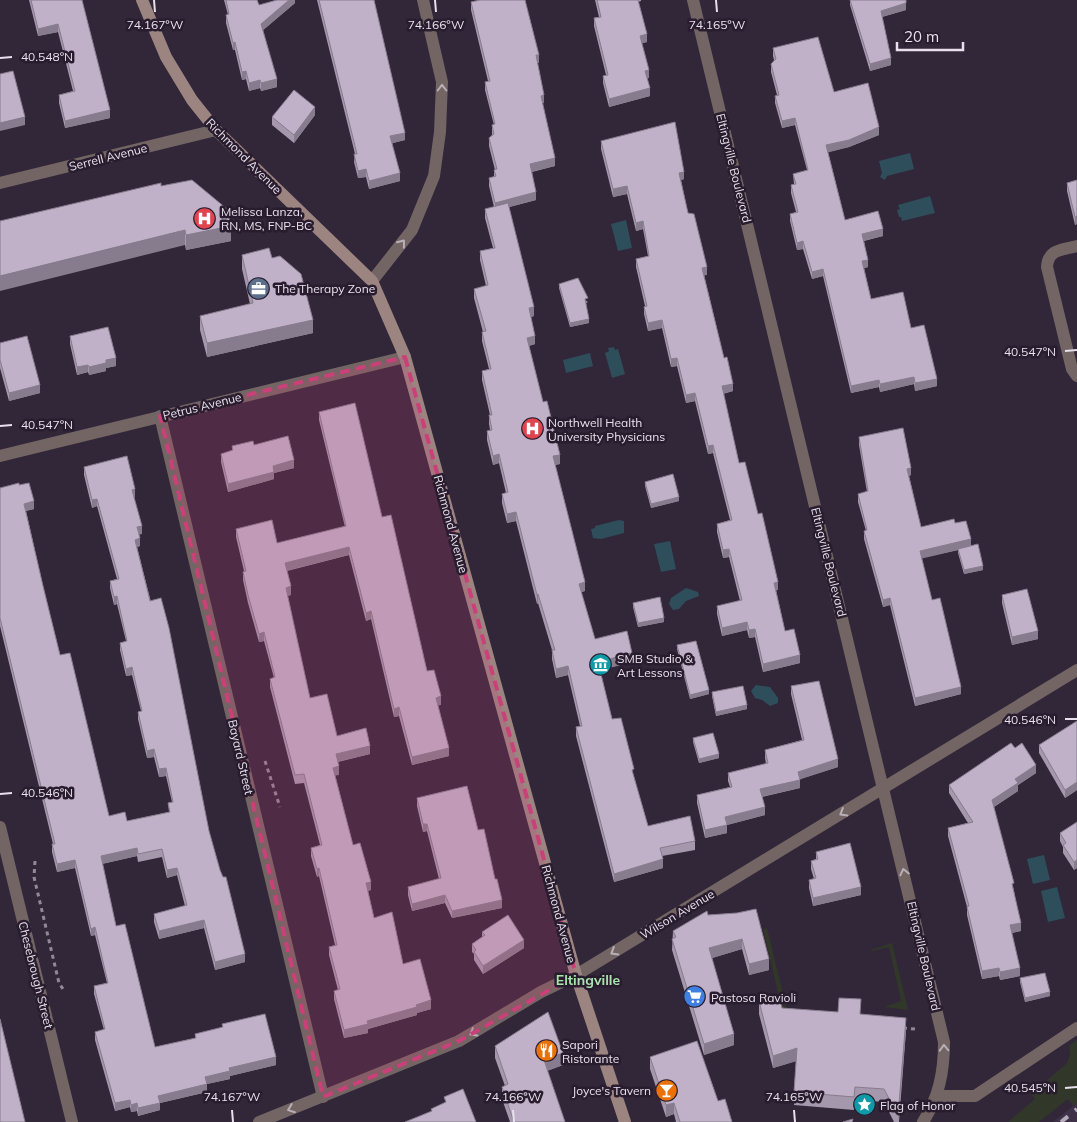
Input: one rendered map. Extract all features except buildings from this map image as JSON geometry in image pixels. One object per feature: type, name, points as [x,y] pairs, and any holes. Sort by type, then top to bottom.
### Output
[{"type":"main road","name":"Richmond Avenue","points":[[142,0],[166,57],[192,100],[216,130],[372,281],[405,356],[576,975],[625,1122]]},
{"type":"street","points":[[372,281],[412,230],[434,176],[440,132],[442,82],[423,0]]},
{"type":"street","name":"Eltingville Boulevard","points":[[693,0],[944,1042],[944,1069],[937,1096],[923,1122]]},
{"type":"street","name":"Serrell Avenue","points":[[0,183],[216,130]]},
{"type":"street","points":[[1077,246],[1052,252],[1047,258],[1047,267],[1072,369],[1077,376]]},
{"type":"street","name":"Petrus Avenue","points":[[0,456],[405,356]]},
{"type":"street","name":"Bayard Street","points":[[160,416],[323,1097]]},
{"type":"street","name":"Wilson Avenue","points":[[259,1122],[459,1041],[541,992],[576,975],[1077,670]]},
{"type":"street","name":"Chesebrough Street","points":[[0,827],[72,1122]]},
{"type":"street","points":[[937,1096],[975,1096],[1077,1028]]},
{"type":"path","points":[[265,761],[280,807]]},
{"type":"path","points":[[36,861],[34,877],[59,983],[63,990]]},
{"type":"path","points":[[896,1027],[914,1029]]},
{"type":"highlighted area","points":[[405,357],[576,975],[459,1041],[323,1097],[160,416]]},
{"type":"shaded area","points":[[1077,1103],[1077,1122],[1053,1122],[1073,1106]]},
{"type":"green space","points":[[767,928],[786,1006],[782,1009],[763,929]]},
{"type":"green space","points":[[892,943],[908,1010],[884,1007],[901,1001],[889,947],[870,950]]},
{"type":"green space","points":[[1077,1040],[1077,1103],[1073,1106],[1068,1099],[1039,1122],[1008,1122],[1035,1099],[1031,1094],[1067,1063],[1070,1055],[1069,1046]]},
{"type":"water","points":[[910,153],[914,169],[887,176],[885,180],[880,177],[882,173],[879,161]]},
{"type":"water","points":[[930,196],[935,213],[902,221],[897,210],[900,209],[898,205]]},
{"type":"water","points":[[626,220],[632,248],[618,251],[611,224]]},
{"type":"water","points":[[614,347],[615,350],[618,349],[625,374],[612,378],[605,353],[609,351],[608,348]]},
{"type":"water","points":[[590,353],[593,366],[566,373],[563,360]]},
{"type":"water","points":[[619,520],[624,521],[624,533],[601,539],[593,538],[591,529],[595,528],[595,526]]},
{"type":"water","points":[[670,541],[676,569],[661,572],[654,544]]},
{"type":"water","points":[[686,588],[698,592],[699,596],[686,601],[679,609],[673,610],[669,604],[671,598]]},
{"type":"water","points":[[756,685],[770,687],[778,698],[778,703],[770,706],[762,700],[755,698],[751,691]]},
{"type":"water","points":[[1044,855],[1050,880],[1033,884],[1027,859]]},
{"type":"water","points":[[1057,887],[1065,918],[1048,922],[1041,891]]},
{"type":"railway","points":[[1061,1122],[1077,1109]]},
{"type":"place","name":"Melissa Lanza, RN, MS, FNP-BC","points":[[205,218]]},
{"type":"place","name":"The Therapy Zone","points":[[259,288]]},
{"type":"place","name":"Northwell Health University Physicians","points":[[532,429]]},
{"type":"place","name":"SMB Studio & Art Lessons","points":[[601,665]]},
{"type":"place","name":"Pastosa Ravioli","points":[[695,997]]},
{"type":"place","name":"Sapori Ristorante","points":[[546,1051]]},
{"type":"place","name":"Joyce's Tavern","points":[[667,1090]]},
{"type":"place","name":"Flag of Honor","points":[[864,1105]]},
{"type":"district","name":"Eltingville","points":[[588,980]]}]
